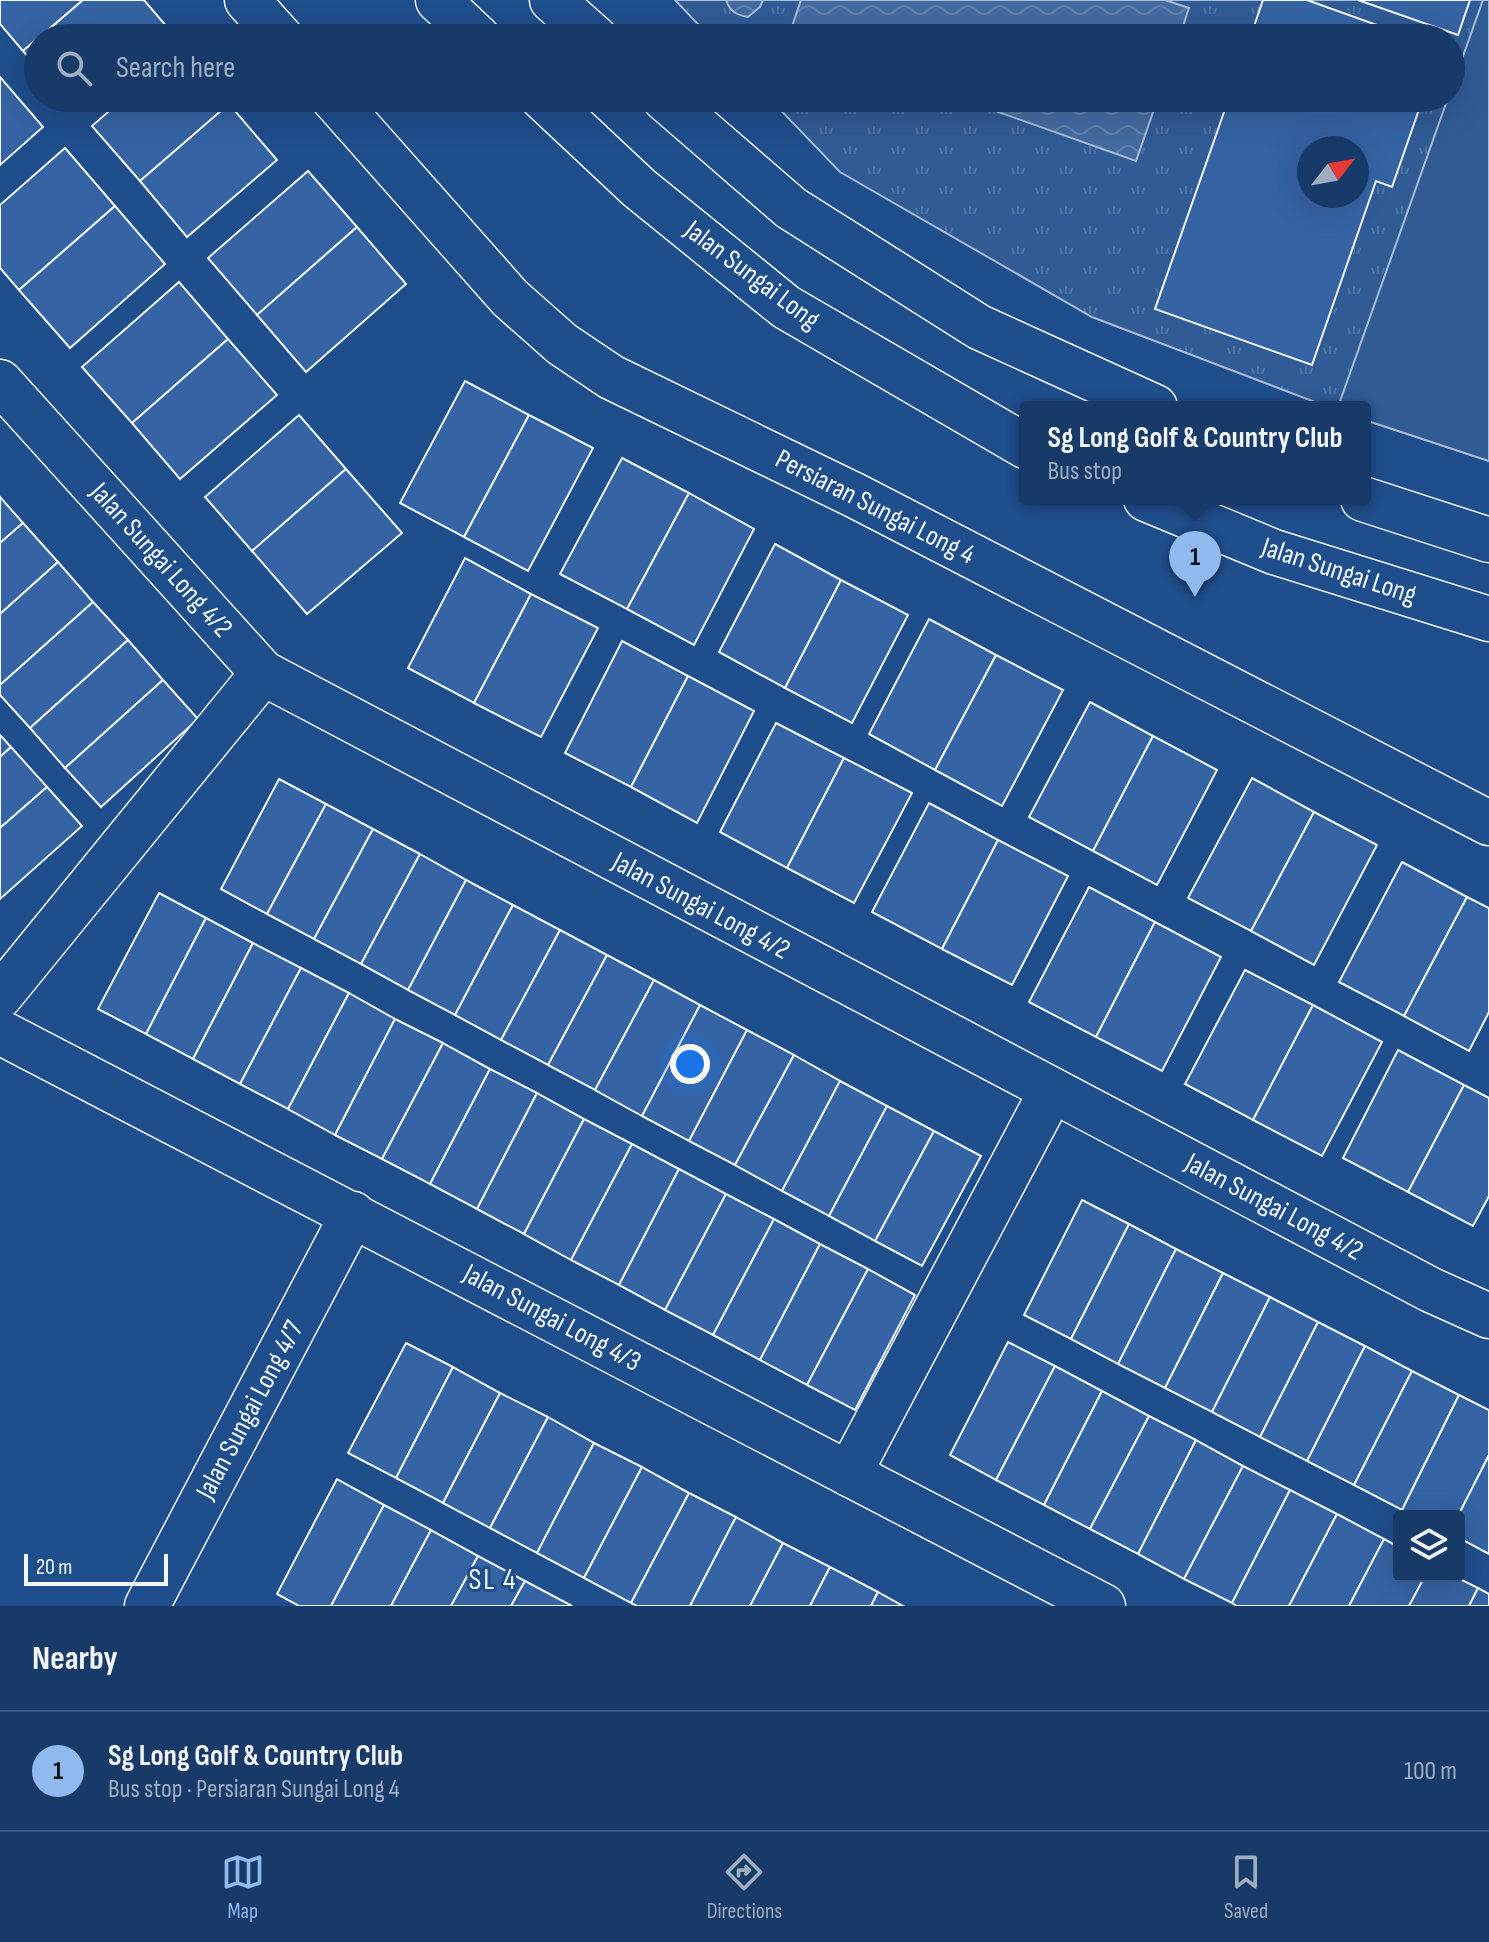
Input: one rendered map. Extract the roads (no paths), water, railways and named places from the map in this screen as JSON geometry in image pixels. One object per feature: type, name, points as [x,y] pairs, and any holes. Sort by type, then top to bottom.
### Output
[{"type":"street","points":[[247,0],[268,24]]},
{"type":"street","points":[[438,0],[463,24]]},
{"type":"street","points":[[552,0],[579,24]]},
{"type":"street","name":"Persiaran Sungai Long 4","points":[[345,112],[510,298],[562,344],[611,377],[856,496],[1489,823]]},
{"type":"street","name":"Jalan Sungai Long","points":[[558,112],[639,188],[786,307],[1019,443]]},
{"type":"street","points":[[680,112],[791,208],[979,327],[1142,401]]},
{"type":"street","name":"Jalan Sungai Long 4/2","points":[[0,382],[263,673],[1431,1290],[1489,1316]]},
{"type":"street","points":[[1371,502],[1489,540]]},
{"type":"street","name":"Jalan Sungai Long","points":[[1160,505],[1274,552],[1487,617]]},
{"type":"street","points":[[0,996],[263,673]]},
{"type":"street","name":"Jalan Sungai Long 4/3","points":[[0,1032],[1103,1606]]},
{"type":"street","points":[[849,1474],[1052,1090]]},
{"type":"street","name":"Jalan Sungai Long 4/7","points":[[148,1606],[353,1214]]},
{"type":"water","points":[[726,0],[763,0],[748,17],[734,12]]},
{"type":"water","points":[[801,0],[1165,0],[1189,8],[1184,24],[793,24]]},
{"type":"water","points":[[998,112],[1153,112],[1136,161]]},
{"type":"place","name":"Sg Long Golf & Country Club","points":[[1195,597]]},
{"type":"district","name":"SL 4","points":[[493,1580]]}]
